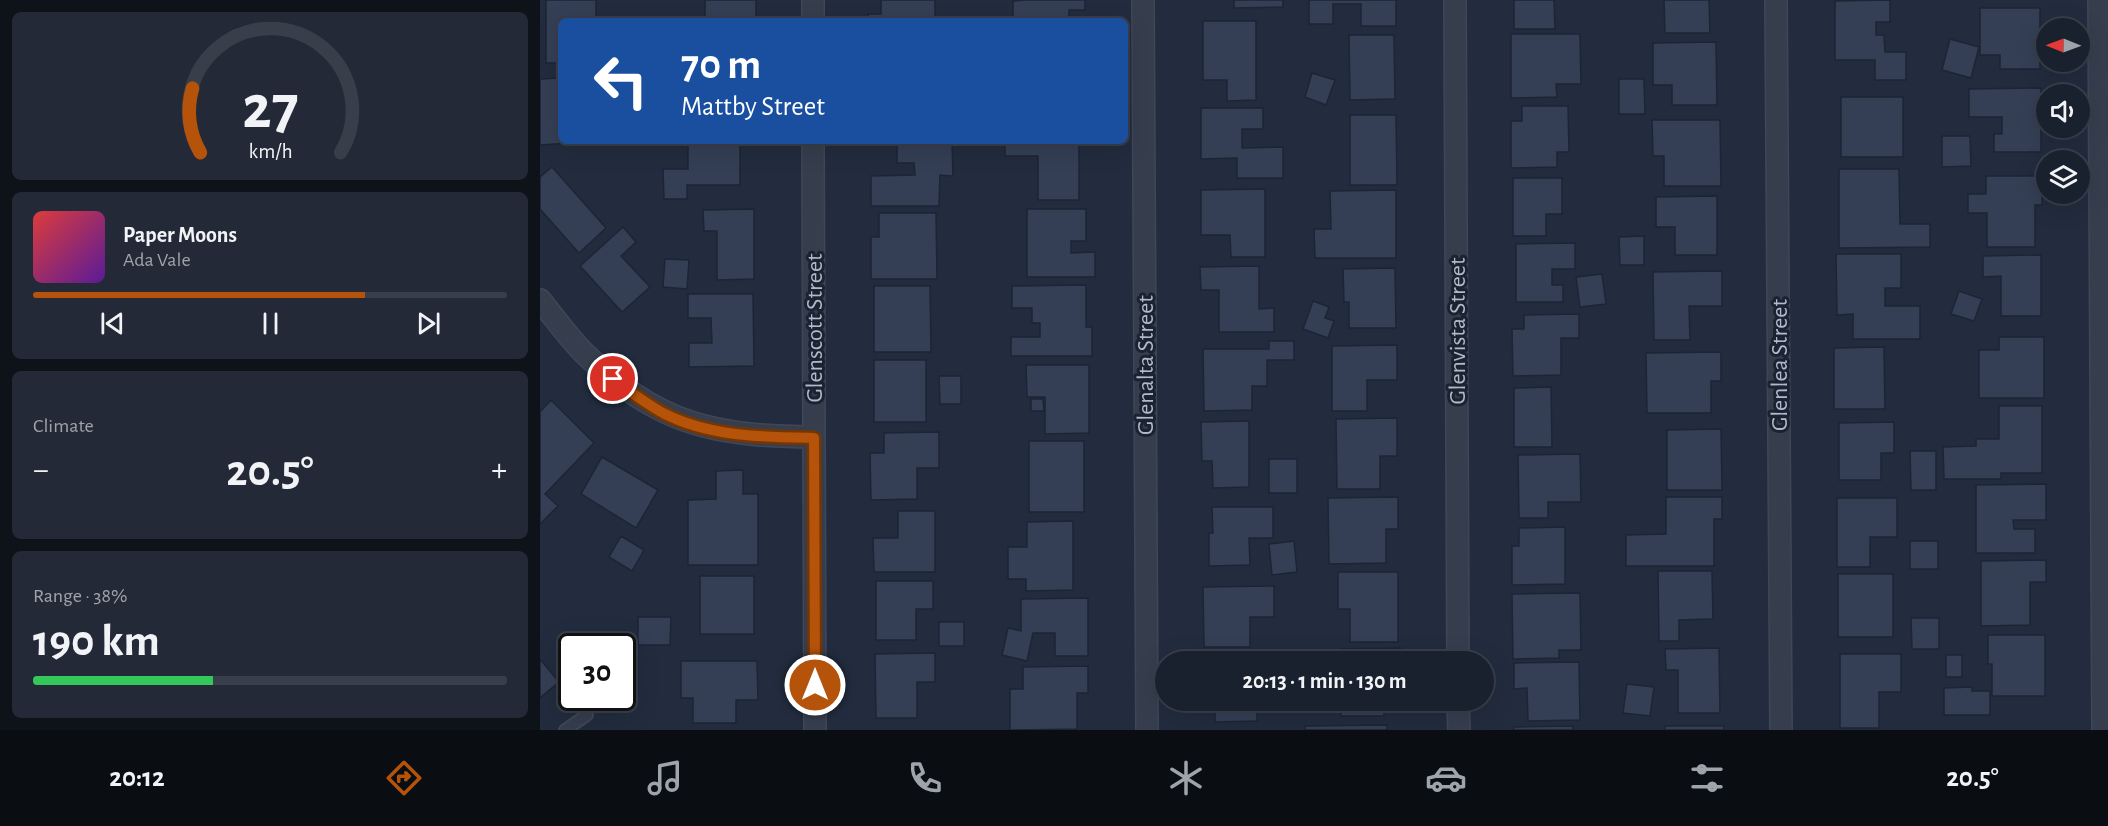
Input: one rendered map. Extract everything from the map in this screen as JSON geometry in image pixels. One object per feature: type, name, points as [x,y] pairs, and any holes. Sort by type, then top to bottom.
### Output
[{"type":"street","points":[[813,0],[813,18]]},
{"type":"street","name":"Glenalta Street","points":[[1143,0],[1147,730]]},
{"type":"street","name":"Glenvista Street","points":[[1455,0],[1458,651]]},
{"type":"street","name":"Glenlea Street","points":[[1776,0],[1780,730]]},
{"type":"street","points":[[2099,0],[2103,730]]},
{"type":"street","name":"Glenscott Street","points":[[813,144],[815,730]]},
{"type":"street","points":[[540,300],[583,352],[613,379],[665,413],[695,425],[726,432],[766,437],[814,438]]},
{"type":"street","points":[[1458,711],[1459,730]]},
{"type":"lane","points":[[565,730],[587,715]]},
{"type":"building","points":[[546,0],[596,0],[596,18],[558,18],[558,63],[546,63]]},
{"type":"building","points":[[705,0],[756,0],[756,18],[705,18]]},
{"type":"building","points":[[881,0],[935,0],[935,18],[868,18],[868,14],[881,14]]},
{"type":"building","points":[[1085,0],[1085,10],[1069,10],[1069,18],[1013,18],[1013,1]]},
{"type":"building","points":[[1234,0],[1283,0],[1283,7],[1234,8]]},
{"type":"building","points":[[1309,0],[1396,0],[1396,26],[1361,26],[1361,4],[1333,4],[1333,24],[1309,24]]},
{"type":"building","points":[[1514,0],[1554,0],[1555,29],[1514,29]]},
{"type":"building","points":[[1664,0],[1709,0],[1710,33],[1665,33]]},
{"type":"building","points":[[1890,0],[1890,22],[1876,22],[1876,35],[1884,35],[1885,52],[1906,52],[1906,80],[1875,80],[1875,60],[1835,60],[1835,1]]},
{"type":"building","points":[[1980,8],[2040,8],[2040,18],[2036,18],[2036,69],[2000,69],[2000,55],[1980,55]]},
{"type":"building","points":[[1203,21],[1256,21],[1256,100],[1227,101],[1227,80],[1203,80]]},
{"type":"building","points":[[1511,34],[1580,34],[1581,84],[1556,84],[1557,97],[1511,98]]},
{"type":"building","points":[[1349,35],[1394,35],[1395,99],[1350,100]]},
{"type":"building","points":[[1950,39],[1979,47],[1971,78],[1942,70]]},
{"type":"building","points":[[1716,42],[1717,105],[1672,105],[1672,85],[1653,85],[1653,43]]},
{"type":"building","points":[[1312,73],[1335,80],[1326,105],[1305,97]]},
{"type":"building","points":[[558,78],[558,144],[540,145],[540,79]]},
{"type":"building","points":[[1619,79],[1644,79],[1645,114],[1619,114]]},
{"type":"building","points":[[2036,88],[2036,138],[2041,138],[2041,150],[1994,152],[1994,134],[2002,134],[2002,117],[1969,117],[1969,89]]},
{"type":"building","points":[[1841,97],[1903,97],[1903,157],[1841,157]]},
{"type":"building","points":[[1522,106],[1568,106],[1569,152],[1557,152],[1557,167],[1511,168],[1511,121],[1522,121]]},
{"type":"building","points":[[1201,108],[1263,108],[1263,129],[1242,129],[1242,148],[1283,147],[1283,178],[1237,178],[1237,158],[1201,159]]},
{"type":"building","points":[[1350,115],[1396,115],[1397,185],[1350,185]]},
{"type":"building","points":[[1652,120],[1720,120],[1721,186],[1664,186],[1664,156],[1653,156]]},
{"type":"building","points":[[1942,136],[1970,136],[1971,166],[1942,167]]},
{"type":"building","points":[[688,144],[740,144],[740,185],[687,185],[687,199],[664,199],[663,169],[688,169]]},
{"type":"building","points":[[897,144],[952,144],[953,176],[940,175],[939,206],[871,206],[871,176],[915,175],[914,163],[897,163]]},
{"type":"building","points":[[1005,144],[1079,144],[1079,200],[1038,200],[1038,156],[1005,156]]},
{"type":"building","points":[[552,167],[606,228],[579,253],[540,209],[540,177]]},
{"type":"building","points":[[1839,169],[1899,169],[1900,224],[1930,224],[1930,247],[1839,248]]},
{"type":"building","points":[[1986,176],[2036,176],[2036,204],[2042,205],[2035,205],[2035,247],[1987,247],[1987,213],[1968,213],[1968,194],[1986,194]]},
{"type":"building","points":[[1513,178],[1562,178],[1562,214],[1546,214],[1546,236],[1513,236]]},
{"type":"building","points":[[1265,189],[1265,257],[1231,257],[1230,235],[1201,235],[1201,190]]},
{"type":"building","points":[[1396,190],[1396,258],[1315,258],[1314,229],[1331,229],[1330,191]]},
{"type":"building","points":[[1717,196],[1717,255],[1675,255],[1675,227],[1656,227],[1656,197]]},
{"type":"building","points":[[754,209],[754,279],[717,280],[717,231],[704,231],[703,210]]},
{"type":"building","points":[[1027,209],[1086,209],[1086,241],[1071,241],[1071,253],[1095,252],[1095,277],[1027,277]]},
{"type":"building","points":[[879,213],[936,213],[937,279],[871,279],[871,237],[879,237]]},
{"type":"building","points":[[623,227],[636,242],[621,256],[650,287],[622,312],[580,266]]},
{"type":"building","points":[[1644,236],[1644,265],[1620,265],[1619,237]]},
{"type":"building","points":[[1575,243],[1575,269],[1552,269],[1552,285],[1563,285],[1563,302],[1516,302],[1516,244]]},
{"type":"building","points":[[1836,254],[1901,254],[1901,288],[1885,288],[1885,306],[1920,306],[1920,339],[1853,339],[1853,314],[1837,315]]},
{"type":"building","points":[[2041,255],[2041,316],[2001,316],[2001,276],[1983,277],[1983,256]]},
{"type":"building","points":[[665,259],[689,260],[687,289],[663,287]]},
{"type":"building","points":[[1259,266],[1259,309],[1274,308],[1274,332],[1219,332],[1219,290],[1201,290],[1200,267]]},
{"type":"building","points":[[1395,268],[1396,328],[1349,328],[1349,302],[1344,302],[1343,269]]},
{"type":"building","points":[[1722,271],[1722,306],[1689,306],[1690,340],[1654,340],[1653,272]]},
{"type":"building","points":[[1602,274],[1606,304],[1580,307],[1576,277]]},
{"type":"building","points":[[1086,285],[1086,327],[1092,327],[1092,356],[1011,356],[1011,337],[1040,337],[1040,323],[1032,323],[1032,308],[1012,308],[1012,286]]},
{"type":"building","points":[[874,286],[930,286],[931,352],[874,352]]},
{"type":"building","points":[[1959,291],[1982,299],[1974,321],[1951,314]]},
{"type":"building","points":[[688,294],[753,294],[754,366],[689,367],[689,343],[712,343],[711,318],[688,318]]},
{"type":"building","points":[[1313,301],[1329,307],[1325,318],[1334,321],[1328,338],[1303,329]]},
{"type":"building","points":[[1579,314],[1579,338],[1561,338],[1561,375],[1513,376],[1512,329],[1524,329],[1524,315]]},
{"type":"building","points":[[1999,337],[2044,337],[2044,398],[1979,398],[1979,350],[1999,350]]},
{"type":"building","points":[[1269,341],[1294,341],[1294,360],[1267,360],[1267,386],[1252,386],[1252,410],[1204,411],[1203,349],[1269,349]]},
{"type":"building","points":[[1397,345],[1397,380],[1367,380],[1367,411],[1332,411],[1332,346]]},
{"type":"building","points":[[1884,347],[1885,409],[1834,409],[1834,348]]},
{"type":"building","points":[[1721,352],[1721,381],[1711,381],[1711,413],[1647,413],[1646,353]]},
{"type":"building","points":[[874,360],[926,360],[926,422],[874,422]]},
{"type":"building","points":[[1026,365],[1089,365],[1089,433],[1045,434],[1045,397],[1027,397]]},
{"type":"building","points":[[939,376],[961,376],[961,404],[940,404]]},
{"type":"building","points":[[1551,387],[1552,447],[1514,447],[1514,388]]},
{"type":"building","points":[[1031,399],[1043,399],[1044,411],[1031,411]]},
{"type":"building","points":[[551,400],[594,443],[545,494],[558,506],[540,524],[540,412]]},
{"type":"building","points":[[1999,406],[2042,406],[2042,473],[2001,473],[2001,479],[1944,479],[1943,447],[1976,446],[1976,439],[1999,439]]},
{"type":"building","points":[[1397,418],[1397,456],[1380,456],[1380,489],[1337,489],[1336,419]]},
{"type":"building","points":[[1249,421],[1249,487],[1213,488],[1212,461],[1202,461],[1201,422]]},
{"type":"building","points":[[1894,422],[1894,453],[1881,453],[1881,480],[1839,480],[1839,423]]},
{"type":"building","points":[[1721,429],[1722,490],[1667,490],[1667,430]]},
{"type":"building","points":[[939,432],[939,468],[917,468],[917,499],[871,500],[870,453],[884,453],[884,433]]},
{"type":"building","points":[[1029,441],[1084,441],[1084,512],[1029,512]]},
{"type":"building","points":[[1910,451],[1936,451],[1936,490],[1911,490]]},
{"type":"building","points":[[1580,454],[1581,502],[1548,502],[1548,518],[1519,518],[1518,455]]},
{"type":"building","points":[[602,457],[658,490],[636,528],[581,494]]},
{"type":"building","points":[[1269,459],[1297,459],[1297,493],[1269,493]]},
{"type":"building","points":[[743,470],[743,494],[758,494],[758,565],[688,565],[688,500],[716,499],[716,471]]},
{"type":"building","points":[[2046,484],[2046,520],[2013,520],[2014,529],[2035,529],[2035,553],[1976,553],[1976,485]]},
{"type":"building","points":[[1398,497],[1398,529],[1386,529],[1386,563],[1329,564],[1328,498]]},
{"type":"building","points":[[1666,497],[1722,497],[1722,519],[1714,519],[1714,566],[1626,566],[1626,535],[1666,534]]},
{"type":"building","points":[[1837,498],[1897,498],[1897,537],[1870,537],[1870,567],[1837,567]]},
{"type":"building","points":[[1212,507],[1273,507],[1273,538],[1249,538],[1250,565],[1209,566],[1209,533],[1213,533]]},
{"type":"building","points":[[898,511],[935,511],[935,572],[874,572],[873,538],[898,538]]},
{"type":"building","points":[[1073,521],[1073,590],[1026,591],[1026,579],[1008,579],[1008,547],[1027,547],[1027,522]]},
{"type":"building","points":[[1565,527],[1565,584],[1512,585],[1512,546],[1519,546],[1519,528]]},
{"type":"building","points":[[621,536],[644,550],[632,571],[609,557]]},
{"type":"building","points":[[1294,541],[1297,572],[1272,575],[1269,544]]},
{"type":"building","points":[[1910,541],[1938,541],[1938,569],[1910,569]]},
{"type":"building","points":[[2046,560],[2046,582],[2030,582],[2030,625],[1981,626],[1981,561]]},
{"type":"building","points":[[1658,571],[1712,571],[1713,619],[1679,620],[1679,641],[1659,641]]},
{"type":"building","points":[[1338,572],[1398,572],[1398,642],[1350,642],[1350,609],[1338,609]]},
{"type":"building","points":[[1838,574],[1893,574],[1893,637],[1838,637]]},
{"type":"building","points":[[700,576],[754,576],[754,634],[700,634]]},
{"type":"building","points":[[876,581],[933,581],[933,609],[916,609],[916,640],[876,640]]},
{"type":"building","points":[[1274,586],[1274,617],[1250,617],[1250,647],[1204,647],[1203,587]]},
{"type":"building","points":[[1580,593],[1581,650],[1559,650],[1559,658],[1513,659],[1512,594]]},
{"type":"building","points":[[1088,598],[1088,656],[1055,656],[1055,633],[1033,633],[1027,661],[1002,655],[1008,628],[1021,631],[1021,599]]},
{"type":"building","points":[[638,617],[671,617],[670,645],[638,645]]},
{"type":"building","points":[[1911,618],[1939,618],[1939,649],[1912,649]]},
{"type":"building","points":[[939,622],[964,622],[964,646],[939,646]]},
{"type":"building","points":[[1988,635],[2045,635],[2045,696],[1992,696],[1992,664],[1988,664]]},
{"type":"building","points":[[1401,648],[1401,651],[1340,651],[1340,649]]},
{"type":"building","points":[[1719,648],[1720,713],[1678,713],[1678,670],[1666,670],[1665,649]]},
{"type":"building","points":[[935,653],[935,682],[917,682],[917,718],[876,718],[875,654]]},
{"type":"building","points":[[1840,654],[1901,654],[1901,692],[1879,692],[1879,728],[1840,728]]},
{"type":"building","points":[[1946,655],[1962,655],[1962,677],[1946,677]]},
{"type":"building","points":[[540,659],[558,683],[540,698]]},
{"type":"building","points":[[681,661],[757,661],[758,700],[736,700],[736,723],[693,723],[693,698],[681,698]]},
{"type":"building","points":[[1579,662],[1580,720],[1528,721],[1527,688],[1514,689],[1514,663]]},
{"type":"building","points":[[1088,666],[1088,693],[1077,693],[1077,729],[1010,730],[1010,689],[1023,689],[1023,667]]},
{"type":"building","points":[[1627,684],[1654,687],[1650,716],[1623,713]]},
{"type":"building","points":[[1972,687],[1972,691],[1990,691],[1990,715],[1944,715],[1944,688]]},
{"type":"building","points":[[1215,711],[1257,711],[1257,721],[1215,722]]},
{"type":"building","points":[[1341,711],[1384,711],[1384,716],[1341,716]]},
{"type":"building","points":[[1387,725],[1387,730],[1305,730],[1305,726]]},
{"type":"building","points":[[1573,726],[1573,730],[1514,730],[1514,727]]},
{"type":"building","points":[[1665,726],[1724,726],[1724,730],[1665,730]]},
{"type":"route","points":[[613,379],[665,413],[695,425],[766,437],[814,438],[815,685]]}]
